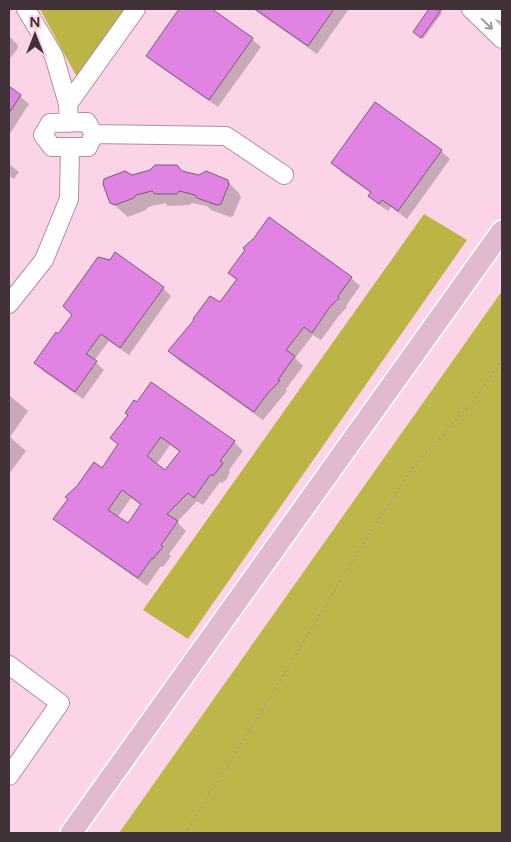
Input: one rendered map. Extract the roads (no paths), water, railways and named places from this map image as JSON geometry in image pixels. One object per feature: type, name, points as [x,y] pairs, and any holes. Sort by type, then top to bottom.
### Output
[{"type":"main road","points":[[71,833],[502,231]]},
{"type":"street","points":[[26,9],[54,56],[68,104],[69,123]]},
{"type":"street","points":[[68,104],[136,9]]},
{"type":"street","points":[[472,9],[502,39]]},
{"type":"street","points":[[494,9],[502,12]]},
{"type":"street","points":[[87,122],[94,134],[88,146],[70,147],[52,147],[43,135],[50,123],[87,122]]},
{"type":"street","points":[[94,134],[226,136],[284,175]]},
{"type":"street","points":[[9,304],[44,260],[69,199],[70,147]]},
{"type":"street","points":[[9,665],[60,703],[9,776]]}]
